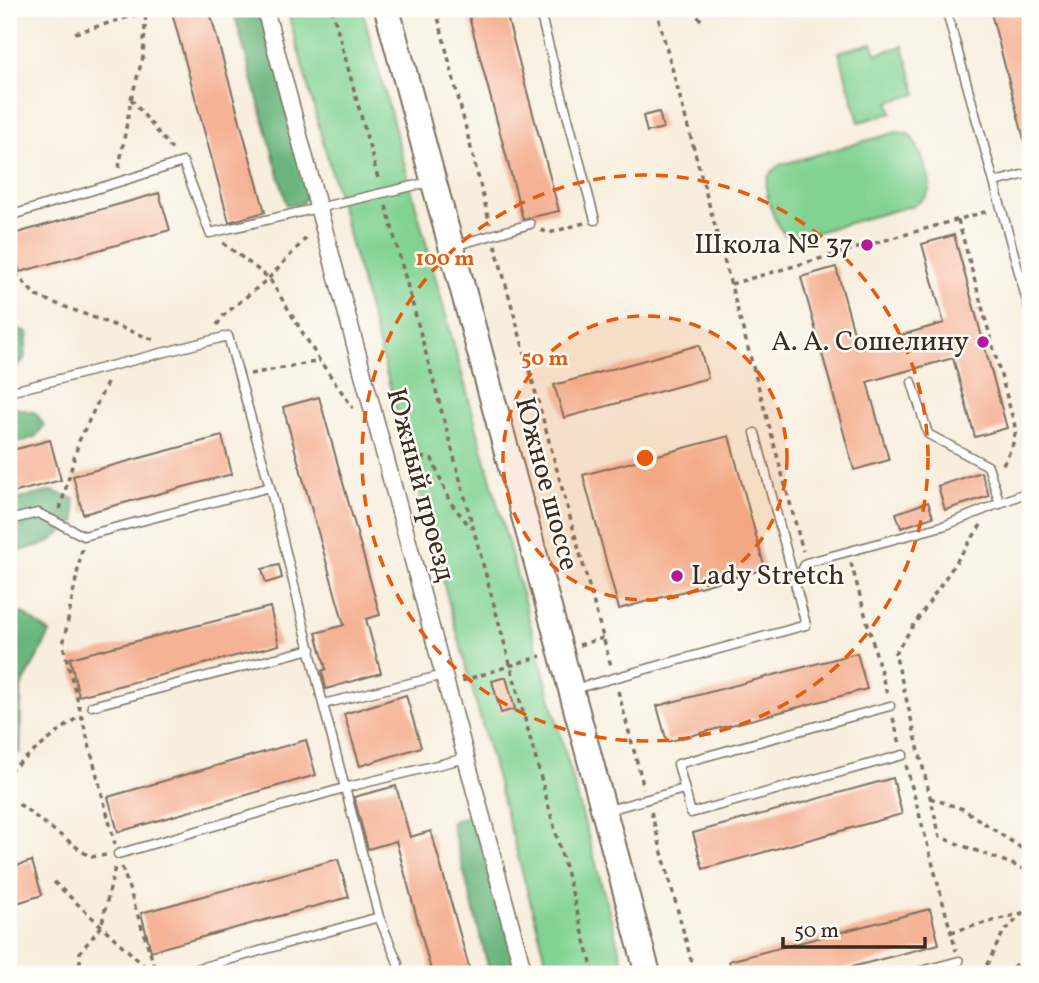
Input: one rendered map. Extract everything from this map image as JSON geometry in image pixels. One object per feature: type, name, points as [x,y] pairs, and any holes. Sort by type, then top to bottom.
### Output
[{"type":"main road","name":"Южное шоссе","points":[[387,9],[648,974]]},
{"type":"street","name":"Южный проезд","points":[[265,9],[524,974]]},
{"type":"lane","points":[[539,9],[595,220]]},
{"type":"lane","points":[[947,9],[1030,312]]},
{"type":"lane","points":[[9,216],[183,162],[210,233],[320,214],[382,193],[433,181]]},
{"type":"lane","points":[[995,182],[1030,173]]},
{"type":"lane","points":[[451,246],[530,225]]},
{"type":"lane","points":[[9,392],[228,336],[270,487],[344,788],[379,917],[398,964],[397,974]]},
{"type":"lane","points":[[912,382],[928,434],[988,466],[997,505]]},
{"type":"lane","points":[[572,690],[806,625],[755,433]]},
{"type":"lane","points":[[9,520],[38,513],[84,536],[270,487]]},
{"type":"lane","points":[[795,583],[806,563],[946,525],[1030,492]]},
{"type":"lane","points":[[92,706],[310,649]]},
{"type":"lane","points":[[323,704],[445,680]]},
{"type":"lane","points":[[890,706],[678,764],[684,789],[691,813],[903,755]]},
{"type":"lane","points":[[118,854],[344,788],[466,758]]},
{"type":"lane","points":[[605,811],[684,789]]},
{"type":"lane","points":[[179,974],[379,917]]},
{"type":"lane","points":[[910,974],[959,961]]},
{"type":"path","points":[[332,9],[594,974]]},
{"type":"path","points":[[436,9],[493,235],[695,974]]},
{"type":"path","points":[[656,9],[806,563]]},
{"type":"path","points":[[691,9],[702,22]]},
{"type":"path","points":[[75,33],[148,10],[143,57],[131,99],[117,183]]},
{"type":"path","points":[[131,99],[183,162]]},
{"type":"path","points":[[731,284],[994,209]]},
{"type":"path","points":[[203,343],[224,315],[269,278],[320,214]]},
{"type":"path","points":[[530,225],[549,233],[595,220]]},
{"type":"path","points":[[958,220],[1016,430],[1004,465],[992,479]]},
{"type":"path","points":[[210,233],[269,278],[320,361],[360,418]]},
{"type":"path","points":[[9,266],[36,296],[178,349]]},
{"type":"path","points":[[239,377],[320,361]]},
{"type":"path","points":[[57,522],[79,441],[116,365]]},
{"type":"path","points":[[384,451],[432,459],[450,502],[473,530]]},
{"type":"path","points":[[997,505],[895,653],[940,837],[1030,871]]},
{"type":"path","points":[[84,536],[63,645],[79,716],[155,974]]},
{"type":"path","points":[[445,680],[510,666],[603,638]]},
{"type":"path","points":[[9,771],[92,706]]},
{"type":"path","points":[[930,798],[963,809],[1030,854]]},
{"type":"path","points":[[9,801],[20,805],[90,857],[118,854]]},
{"type":"path","points":[[79,974],[80,952],[101,926],[118,854]]},
{"type":"path","points":[[54,882],[155,974]]},
{"type":"path","points":[[951,932],[1030,911]]},
{"type":"path","points":[[982,974],[1003,933],[1024,912]]},
{"type":"path","points":[[1005,974],[1030,952]]},
{"type":"green space","points":[[233,9],[268,9],[309,194],[300,205],[287,205]]},
{"type":"green space","points":[[287,9],[362,9],[626,974],[550,974]]},
{"type":"green space","points":[[872,43],[876,54],[903,46],[917,94],[889,102],[892,113],[859,122],[839,52]]},
{"type":"green space","points":[[897,132],[911,137],[925,166],[930,185],[922,200],[914,205],[799,237],[784,233],[775,220],[767,194],[767,181],[773,170],[780,165]]},
{"type":"green space","points":[[9,327],[28,332],[24,359],[9,375]]},
{"type":"green space","points":[[9,406],[36,413],[44,426],[35,437],[9,446]]},
{"type":"green space","points":[[52,491],[74,499],[76,522],[48,543],[9,554],[9,501]]},
{"type":"green space","points":[[23,613],[50,633],[21,688],[20,752],[9,758],[9,617]]},
{"type":"green space","points":[[479,811],[522,974],[490,974],[451,822]]},
{"type":"building","points":[[171,9],[209,9],[265,212],[229,222]]},
{"type":"building","points":[[467,9],[505,9],[559,211],[523,219]]},
{"type":"building","points":[[990,9],[1028,9],[1030,142],[1025,143]]},
{"type":"building","points":[[659,112],[663,128],[647,132],[643,116]]},
{"type":"building","points":[[159,193],[170,230],[20,272],[10,235]]},
{"type":"building","points":[[954,235],[1007,428],[975,437],[953,358],[867,382],[889,460],[854,470],[801,277],[836,267],[858,347],[944,323],[922,244]]},
{"type":"building","points":[[699,345],[708,378],[564,418],[554,385]]},
{"type":"building","points":[[319,397],[380,615],[366,619],[381,673],[326,689],[322,671],[326,669],[316,633],[344,625],[283,407]]},
{"type":"building","points":[[222,436],[232,474],[83,514],[73,476]]},
{"type":"building","points":[[729,436],[765,569],[619,609],[583,475]]},
{"type":"building","points":[[50,440],[61,480],[9,494],[9,451]]},
{"type":"building","points":[[981,472],[989,496],[945,510],[938,486]]},
{"type":"building","points":[[928,502],[933,517],[901,528],[896,513]]},
{"type":"building","points":[[279,565],[282,578],[266,583],[262,569]]},
{"type":"building","points":[[270,607],[279,645],[79,696],[70,658]]},
{"type":"building","points":[[857,653],[867,689],[667,742],[657,706]]},
{"type":"building","points":[[506,677],[515,709],[501,713],[492,681]]},
{"type":"building","points":[[406,695],[421,747],[360,766],[344,714]]},
{"type":"building","points":[[306,740],[316,775],[118,832],[108,797]]},
{"type":"building","points":[[893,778],[902,814],[703,869],[693,833]]},
{"type":"building","points":[[396,786],[410,837],[431,831],[471,974],[432,974],[396,841],[368,849],[354,797]]},
{"type":"building","points":[[338,859],[349,897],[151,951],[141,913]]},
{"type":"building","points":[[32,861],[42,895],[14,904],[9,886],[9,868]]},
{"type":"building","points":[[930,909],[939,944],[825,974],[733,974],[729,961]]},
{"type":"place","name":"Школа № 37","points":[[867,245]]},
{"type":"place","name":"А. А. Сошелину","points":[[983,342]]},
{"type":"place","name":"Lady Stretch","points":[[677,576]]}]
